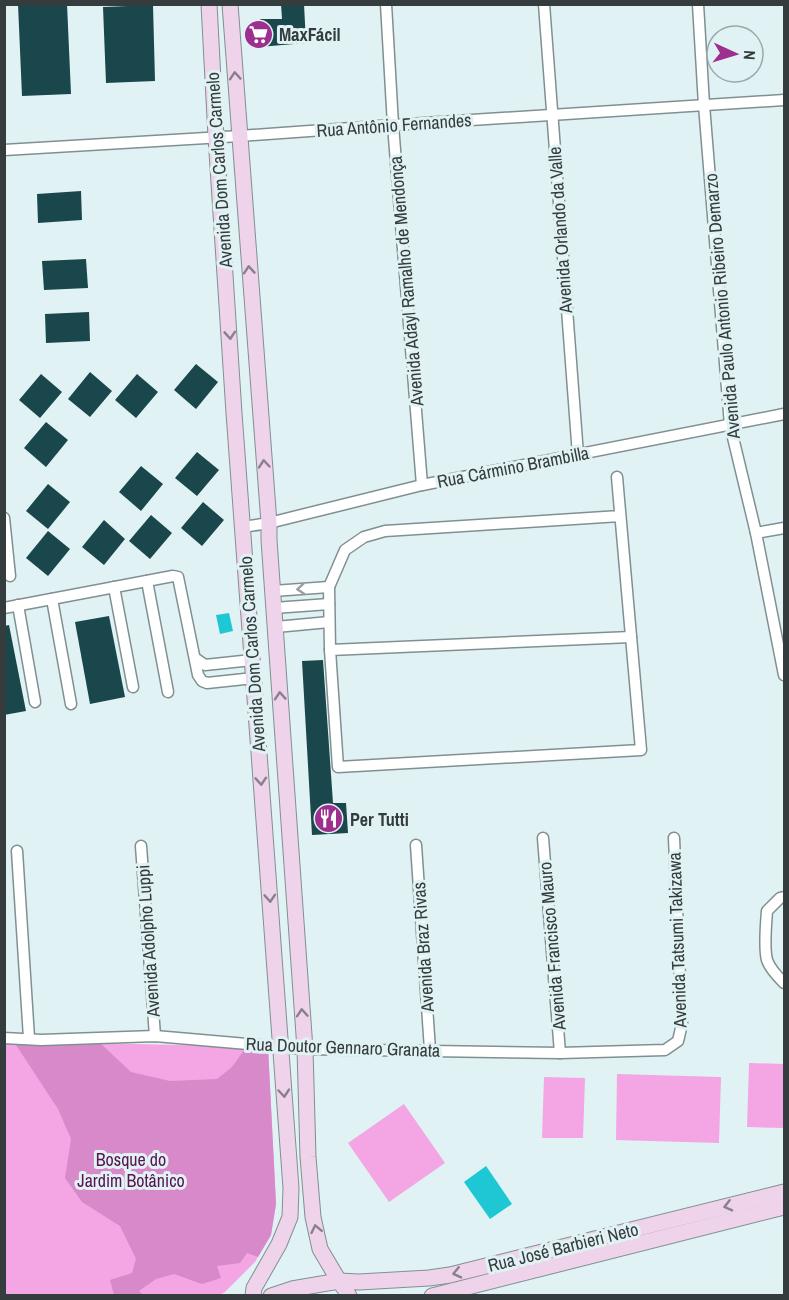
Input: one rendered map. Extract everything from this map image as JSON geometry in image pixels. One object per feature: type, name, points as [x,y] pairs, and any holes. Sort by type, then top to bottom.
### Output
[{"type":"street","name":"Avenida Dom Carlos Carmelo","points":[[209,4],[252,660],[290,1177],[290,1217],[279,1244],[254,1288],[253,1296]]},
{"type":"street","name":"Avenida Dom Carlos Carmelo","points":[[230,4],[305,1049],[308,1157],[313,1217],[320,1249],[348,1296]]},
{"type":"street","name":"Avenida Adayl Ramalho de Mendonça","points":[[386,4],[393,124],[422,485]]},
{"type":"street","name":"Avenida Orlando da Valle","points":[[544,4],[578,455]]},
{"type":"street","name":"Avenida Paulo Antonio Ribeiro Demarzo","points":[[698,4],[730,425],[756,533],[784,675]]},
{"type":"street","name":"Rua Antônio Fernandes","points":[[4,150],[784,100]]},
{"type":"street","points":[[228,311],[252,308]]},
{"type":"street","name":"Rua Cármino Brambilla","points":[[243,527],[269,523],[422,485],[784,414]]},
{"type":"street","points":[[617,477],[641,750],[338,767],[330,650],[329,586],[345,550],[364,537],[386,531],[620,516]]},
{"type":"street","points":[[4,518],[10,576]]},
{"type":"street","points":[[756,533],[784,528]]},
{"type":"street","points":[[4,608],[173,576],[178,577],[195,664],[202,681],[207,683],[254,678]]},
{"type":"street","points":[[147,581],[168,692]]},
{"type":"street","points":[[273,591],[329,586]]},
{"type":"street","points":[[114,587],[133,687]]},
{"type":"street","points":[[52,599],[71,704]]},
{"type":"street","points":[[274,608],[329,604]]},
{"type":"street","points":[[18,605],[35,702]]},
{"type":"street","points":[[276,627],[329,622]]},
{"type":"street","points":[[330,650],[631,637]]},
{"type":"street","points":[[195,658],[204,665],[252,660]]},
{"type":"street","points":[[266,840],[290,838]]},
{"type":"street","name":"Avenida Francisco Mauro","points":[[543,838],[560,1053]]},
{"type":"street","name":"Avenida Tatsumi Takizawa","points":[[674,838],[682,1024],[678,1041]]},
{"type":"street","name":"Avenida Braz Rivas","points":[[416,845],[430,1050]]},
{"type":"street","name":"Avenida Adolpho Luppi","points":[[141,846],[155,1036]]},
{"type":"street","points":[[17,851],[29,1038]]},
{"type":"street","points":[[784,897],[767,911],[765,928],[767,959],[776,975],[784,983]]},
{"type":"street","name":"Rua Doutor Gennaro Granata","points":[[4,1038],[41,1040],[155,1036],[305,1049],[560,1053],[665,1050],[678,1041]]},
{"type":"street","name":"Rua José Barbieri Neto","points":[[271,1296],[292,1289],[339,1281],[383,1281],[450,1275],[784,1192]]},
{"type":"street","name":"Rua José Barbieri Neto","points":[[432,1296],[784,1208]]},
{"type":"green space","name":"Bosque do Jardim Botânico","points":[[5,1041],[268,1047],[276,1204],[271,1235],[255,1262],[225,1292],[217,1296],[5,1296]]},
{"type":"green space","name":"Bosque do Jardim Botânico","points":[[14,1042],[100,1043],[131,1072],[170,1081],[217,1079],[232,1067],[247,1046],[268,1047],[276,1204],[271,1235],[258,1257],[247,1253],[240,1263],[217,1266],[221,1278],[202,1284],[174,1274],[156,1279],[139,1291],[143,1295],[114,1295],[110,1280],[132,1273],[136,1259],[120,1226],[82,1202],[65,1178],[71,1139],[58,1109]]},
{"type":"green space","points":[[749,1063],[784,1064],[784,1128],[747,1127]]},
{"type":"green space","points":[[617,1074],[721,1077],[719,1143],[616,1140]]},
{"type":"green space","points":[[544,1077],[585,1078],[583,1138],[542,1138]]},
{"type":"green space","points":[[404,1104],[445,1163],[389,1202],[348,1143]]},
{"type":"water","points":[[229,613],[233,631],[220,634],[216,615]]},
{"type":"water","points":[[486,1166],[512,1204],[490,1219],[464,1182]]},
{"type":"building","points":[[18,4],[67,4],[71,94],[22,96]]},
{"type":"building","points":[[281,4],[304,4],[306,43],[259,47],[254,45],[252,35],[254,23],[261,19],[282,19]]},
{"type":"building","points":[[153,5],[155,81],[106,83],[103,7]]},
{"type":"building","points":[[81,191],[82,220],[38,223],[37,194]]},
{"type":"building","points":[[86,259],[88,288],[44,290],[42,261]]},
{"type":"building","points":[[89,312],[90,341],[46,343],[45,314]]},
{"type":"building","points":[[196,364],[218,382],[196,409],[174,390]]},
{"type":"building","points":[[90,372],[112,391],[90,417],[68,399]]},
{"type":"building","points":[[41,374],[62,392],[40,418],[19,400]]},
{"type":"building","points":[[137,374],[158,392],[136,418],[115,400]]},
{"type":"building","points":[[46,422],[68,440],[46,467],[24,448]]},
{"type":"building","points":[[197,452],[219,470],[197,496],[175,478]]},
{"type":"building","points":[[141,466],[163,484],[141,511],[119,492]]},
{"type":"building","points":[[48,484],[70,502],[48,529],[26,511]]},
{"type":"building","points":[[203,502],[224,520],[202,546],[181,528]]},
{"type":"building","points":[[151,515],[172,533],[150,559],[129,541]]},
{"type":"building","points":[[104,520],[125,539],[104,565],[82,547]]},
{"type":"building","points":[[48,531],[70,549],[48,576],[26,558]]},
{"type":"building","points":[[109,616],[125,697],[90,704],[75,622]]},
{"type":"building","points":[[9,625],[26,711],[4,715],[4,626]]},
{"type":"building","points":[[323,660],[333,803],[346,803],[348,833],[312,835],[302,661]]},
{"type":"place","name":"MaxFácil","points":[[258,34]]},
{"type":"place","name":"Per Tutti","points":[[329,819]]}]
